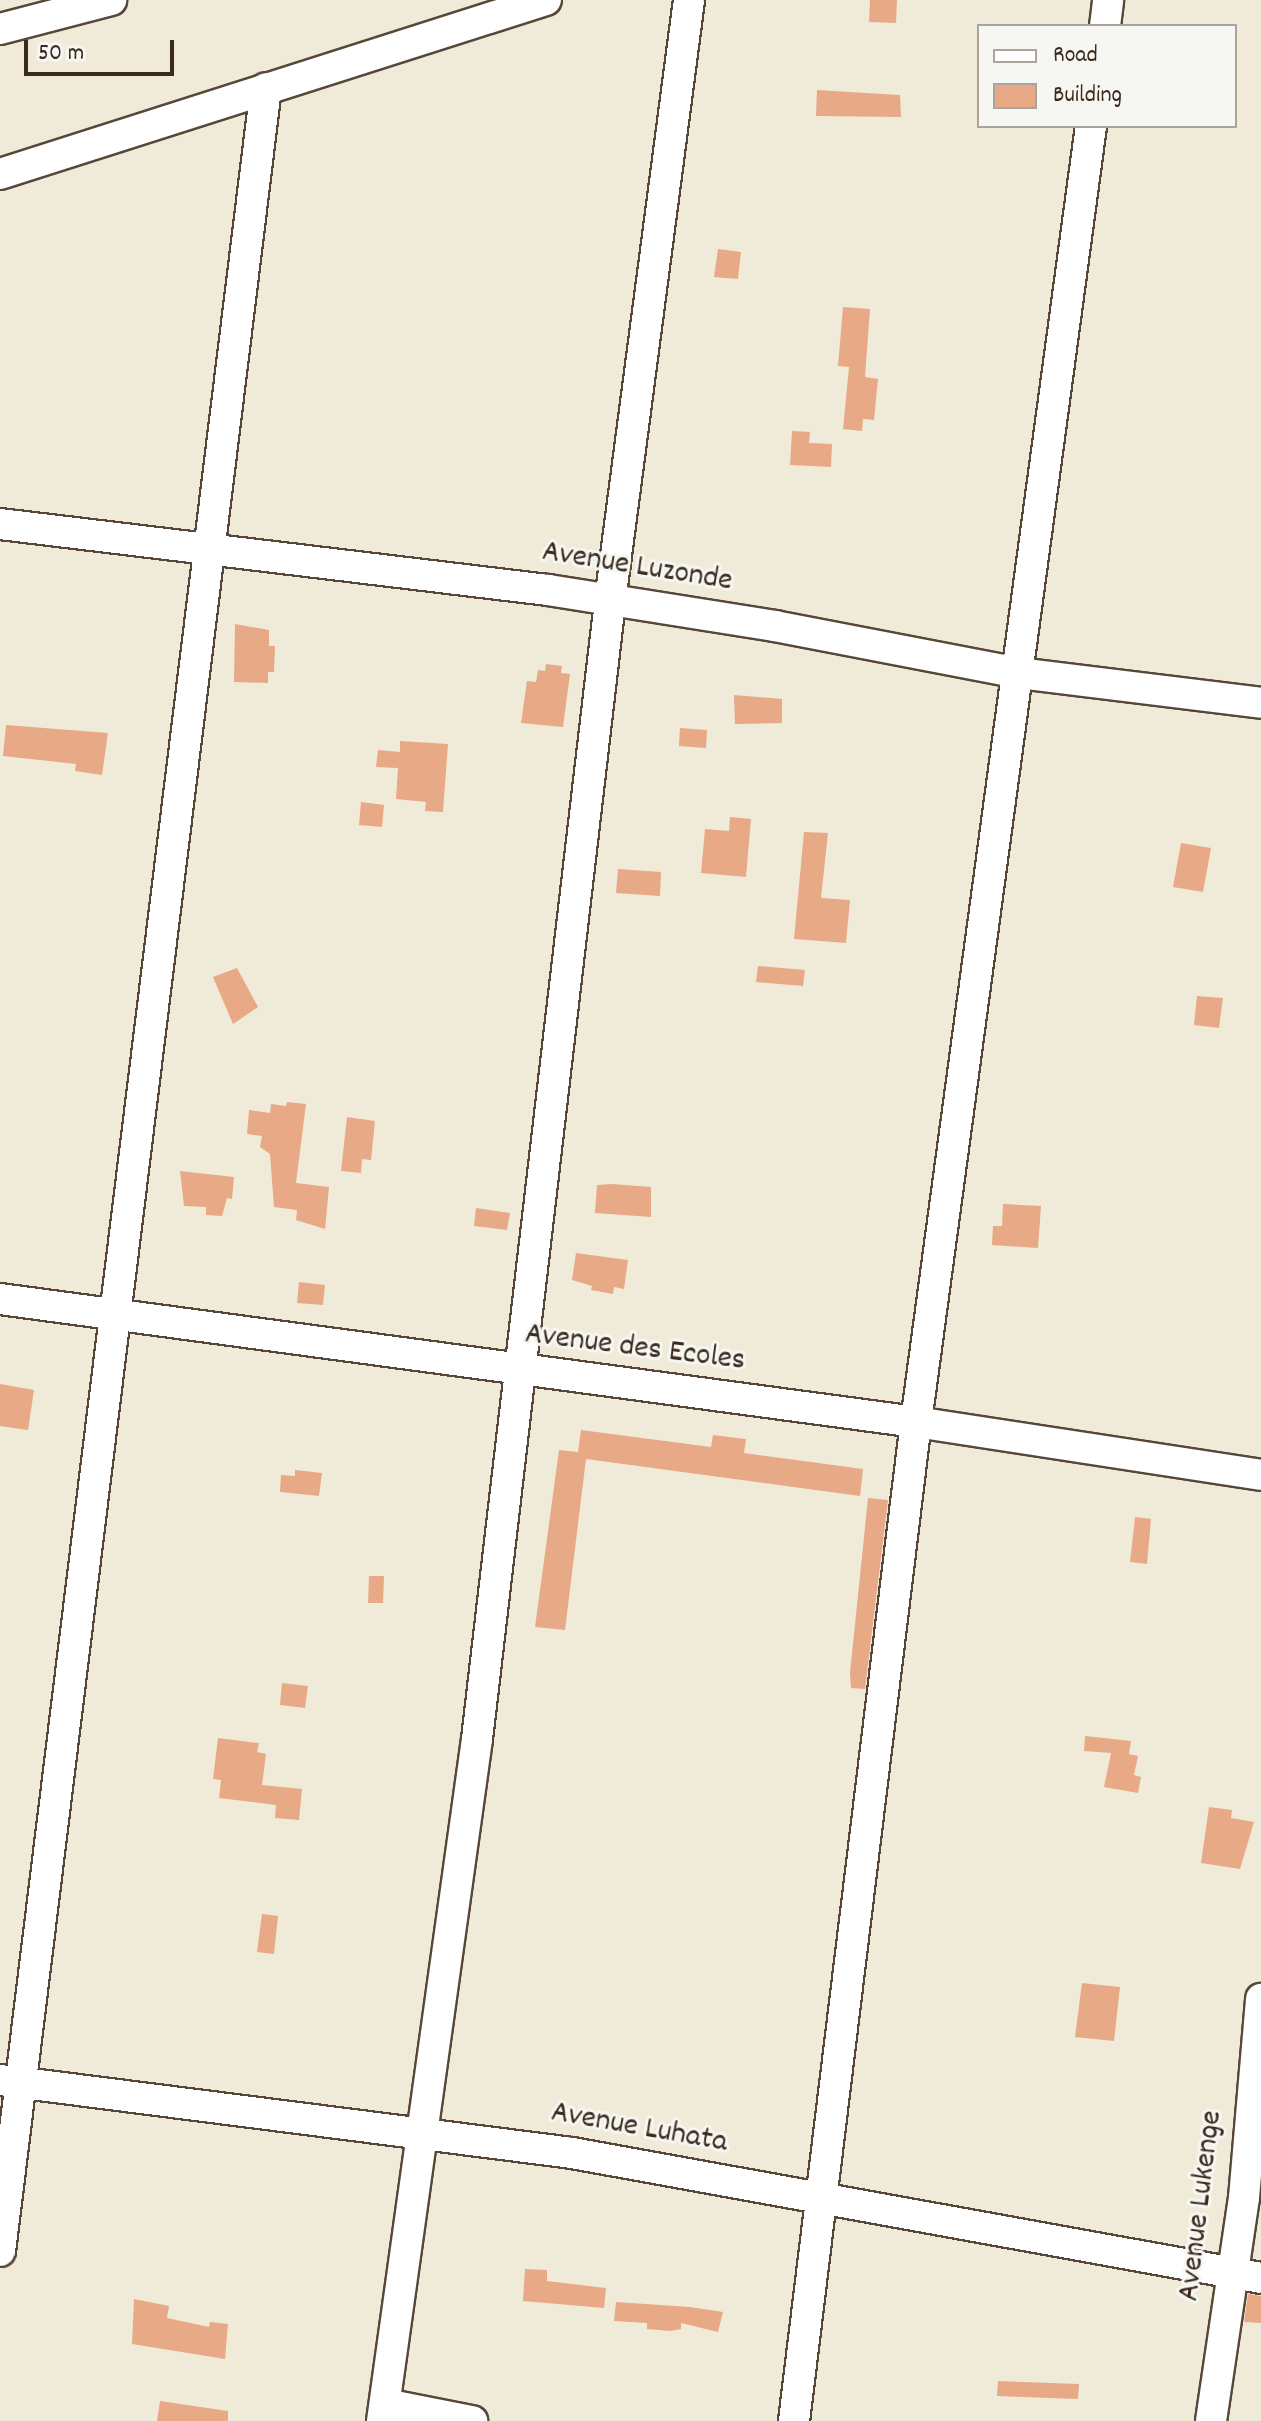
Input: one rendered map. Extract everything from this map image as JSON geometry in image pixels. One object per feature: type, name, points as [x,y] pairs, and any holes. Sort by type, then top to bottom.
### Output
[{"type":"street","points":[[0,174],[546,0]]},
{"type":"street","points":[[472,2421],[383,2412],[477,1739],[610,601],[689,0]]},
{"type":"street","points":[[1105,24],[1108,0]]},
{"type":"street","points":[[0,29],[107,1]]},
{"type":"street","points":[[0,2251],[11,2082],[119,1314],[208,550],[266,88]]},
{"type":"street","points":[[794,2421],[916,1422],[1091,128]]},
{"type":"street","name":"Avenue Luzonde","points":[[0,524],[208,550],[332,561],[775,626],[1018,673],[1261,703]]},
{"type":"street","name":"Avenue des Ecoles","points":[[0,1299],[916,1422],[1261,1475]]},
{"type":"street","name":"Avenue Lukenge","points":[[1211,2421],[1229,2274],[1244,2198],[1261,1999]]},
{"type":"street","name":"Avenue Luhata","points":[[11,2082],[423,2132],[822,2198],[1261,2278]]},
{"type":"building","points":[[870,0],[897,0],[896,23],[869,22]]},
{"type":"building","points":[[817,90],[900,95],[901,117],[816,116]]},
{"type":"building","points":[[718,249],[741,252],[738,279],[714,277]]},
{"type":"building","points":[[843,307],[870,309],[865,377],[878,379],[874,420],[863,419],[862,431],[843,429],[849,367],[838,366]]},
{"type":"building","points":[[792,431],[810,432],[809,443],[832,444],[831,467],[790,465]]},
{"type":"building","points":[[235,624],[269,630],[269,646],[275,646],[274,672],[268,672],[268,683],[234,682]]},
{"type":"building","points":[[546,664],[562,666],[561,673],[570,674],[563,727],[521,723],[527,681],[536,682],[538,670],[545,671]]},
{"type":"building","points":[[734,695],[782,699],[782,723],[735,724]]},
{"type":"building","points":[[6,725],[108,733],[102,775],[75,771],[76,764],[3,756]]},
{"type":"building","points":[[680,728],[707,730],[706,748],[679,746]]},
{"type":"building","points":[[400,741],[448,744],[443,812],[425,811],[426,802],[396,799],[398,768],[376,767],[378,750],[400,752]]},
{"type":"building","points":[[361,802],[384,805],[382,827],[359,825]]},
{"type":"building","points":[[730,817],[751,819],[746,877],[701,873],[705,829],[729,831]]},
{"type":"building","points":[[804,832],[828,833],[821,898],[850,900],[846,943],[794,939]]},
{"type":"building","points":[[1181,843],[1211,848],[1203,892],[1173,887]]},
{"type":"building","points":[[618,869],[661,872],[660,896],[616,893]]},
{"type":"building","points":[[758,966],[805,970],[803,986],[756,982]]},
{"type":"building","points":[[237,968],[258,1007],[233,1024],[213,977]]},
{"type":"building","points":[[1197,996],[1223,998],[1219,1028],[1194,1025]]},
{"type":"building","points":[[287,1102],[306,1104],[296,1183],[329,1187],[325,1229],[296,1220],[297,1210],[274,1207],[270,1154],[260,1147],[262,1136],[247,1134],[249,1110],[270,1113],[271,1104],[286,1106]]},
{"type":"building","points":[[347,1117],[375,1121],[371,1160],[362,1159],[361,1173],[341,1171]]},
{"type":"building","points":[[180,1171],[234,1177],[232,1199],[227,1198],[222,1216],[206,1215],[206,1207],[184,1206]]},
{"type":"building","points":[[597,1185],[651,1187],[651,1217],[595,1213]]},
{"type":"building","points":[[1003,1204],[1041,1206],[1038,1248],[992,1245],[993,1226],[1002,1226]]},
{"type":"building","points":[[476,1208],[510,1213],[507,1230],[474,1226]]},
{"type":"building","points":[[576,1253],[628,1260],[624,1289],[614,1287],[613,1294],[591,1290],[592,1286],[572,1280]]},
{"type":"building","points":[[299,1282],[325,1285],[323,1305],[297,1303]]},
{"type":"building","points":[[0,1384],[34,1390],[28,1430],[0,1426]]},
{"type":"building","points":[[581,1430],[711,1447],[713,1435],[746,1439],[744,1453],[863,1469],[860,1496],[586,1459],[565,1630],[535,1627],[559,1450],[578,1452]]},
{"type":"building","points":[[295,1470],[322,1473],[319,1496],[280,1492],[281,1475],[295,1476]]},
{"type":"building","points":[[868,1498],[888,1500],[865,1689],[851,1688],[850,1673]]},
{"type":"building","points":[[1135,1517],[1151,1519],[1147,1564],[1130,1562]]},
{"type":"building","points":[[369,1576],[384,1576],[383,1603],[368,1603]]},
{"type":"building","points":[[282,1683],[308,1686],[305,1708],[280,1705]]},
{"type":"building","points":[[1085,1736],[1131,1741],[1129,1754],[1138,1756],[1134,1775],[1141,1777],[1138,1793],[1104,1787],[1111,1753],[1084,1751]]},
{"type":"building","points":[[218,1738],[259,1743],[257,1752],[266,1754],[262,1785],[302,1789],[299,1820],[275,1818],[276,1805],[219,1798],[221,1780],[213,1779]]},
{"type":"building","points":[[1209,1807],[1232,1810],[1231,1818],[1254,1822],[1240,1869],[1201,1863]]},
{"type":"building","points":[[262,1914],[278,1916],[274,1954],[257,1952]]},
{"type":"building","points":[[1082,1983],[1120,1987],[1114,2041],[1075,2037]]},
{"type":"building","points":[[525,2269],[547,2270],[547,2281],[606,2288],[604,2308],[523,2301]]},
{"type":"building","points":[[1248,2294],[1261,2296],[1261,2323],[1244,2322]]},
{"type":"building","points":[[134,2299],[169,2306],[167,2318],[209,2327],[210,2322],[228,2324],[225,2359],[132,2344]]},
{"type":"building","points":[[616,2302],[723,2312],[718,2332],[681,2323],[681,2329],[670,2331],[647,2329],[647,2323],[614,2321]]},
{"type":"building","points":[[998,2381],[1079,2384],[1078,2399],[997,2396]]},
{"type":"building","points":[[160,2401],[228,2411],[228,2421],[157,2421]]}]
